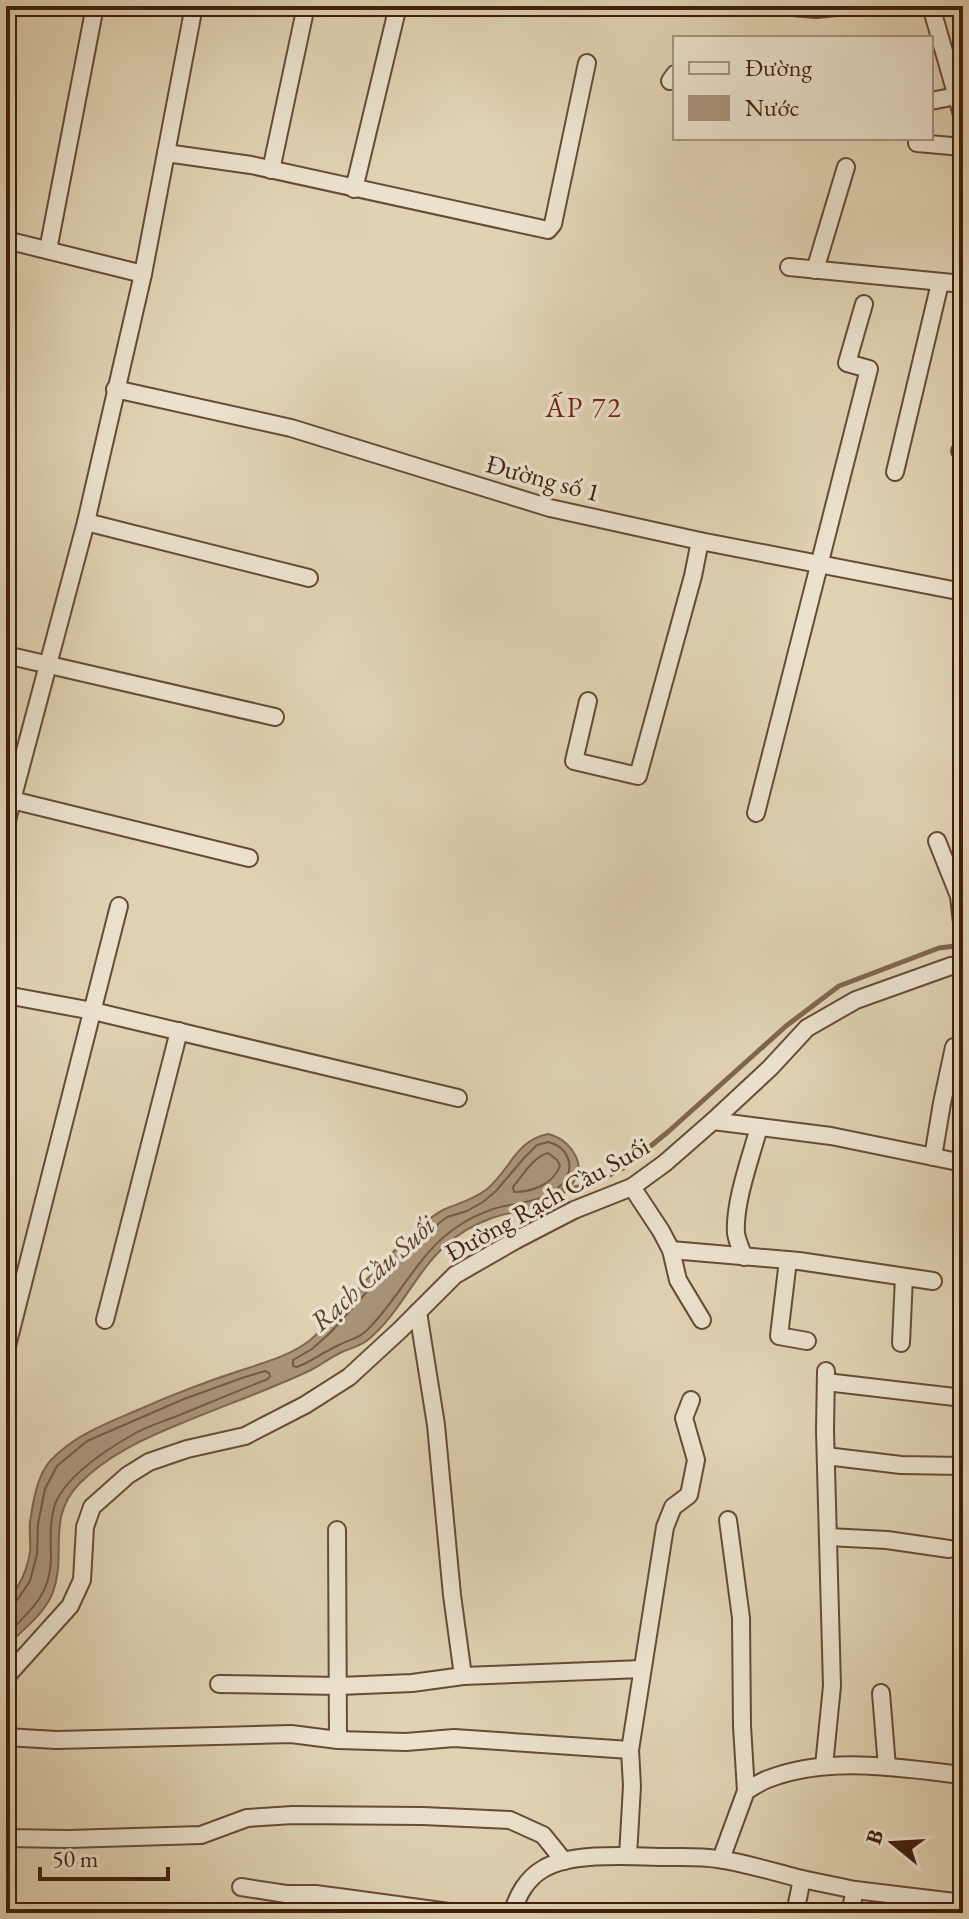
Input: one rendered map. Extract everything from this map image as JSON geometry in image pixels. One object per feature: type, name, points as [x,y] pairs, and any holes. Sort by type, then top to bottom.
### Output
[{"type":"street","points":[[48,250],[95,6]]},
{"type":"street","points":[[6,825],[9,799],[86,522],[143,274],[194,6]]},
{"type":"street","points":[[271,170],[306,6]]},
{"type":"street","points":[[354,189],[398,6]]},
{"type":"street","points":[[781,6],[816,9],[846,6]]},
{"type":"street","points":[[931,6],[963,118]]},
{"type":"street","points":[[166,153],[251,165],[548,230],[553,224],[587,63]]},
{"type":"street","points":[[933,101],[956,96]]},
{"type":"street","points":[[917,143],[963,147]]},
{"type":"street","points":[[815,270],[846,167]]},
{"type":"street","points":[[6,240],[143,274]]},
{"type":"street","points":[[789,267],[963,284]]},
{"type":"street","points":[[895,472],[940,283]]},
{"type":"street","points":[[756,813],[869,369],[847,363],[864,304]]},
{"type":"street","name":"Đường số 1","points":[[115,389],[291,428],[550,508],[700,541],[963,592]]},
{"type":"street","points":[[86,522],[309,578]]},
{"type":"street","points":[[588,701],[574,761],[638,776],[700,541]]},
{"type":"street","points":[[6,655],[275,717]]},
{"type":"street","points":[[9,799],[249,858]]},
{"type":"street","points":[[937,841],[959,896],[963,932]]},
{"type":"street","points":[[6,1350],[119,906]]},
{"type":"street","name":"Đường Rạch Cầu Suối","points":[[6,1677],[70,1606],[82,1580],[85,1527],[92,1507],[128,1475],[149,1462],[187,1449],[245,1436],[305,1405],[349,1377],[455,1275],[574,1210],[632,1187],[665,1163],[770,1068],[807,1028],[856,1000],[951,966],[963,965]]},
{"type":"street","points":[[6,995],[93,1011],[458,1098]]},
{"type":"street","points":[[105,1320],[179,1031]]},
{"type":"street","points":[[933,1157],[954,1047]]},
{"type":"street","points":[[713,1121],[831,1136],[963,1163]]},
{"type":"street","points":[[744,1257],[736,1232],[737,1216],[759,1127]]},
{"type":"street","points":[[632,1187],[671,1250],[678,1280],[702,1320]]},
{"type":"street","points":[[671,1250],[788,1260],[933,1281]]},
{"type":"street","points":[[788,1260],[779,1336],[807,1341]]},
{"type":"street","points":[[901,1343],[904,1277]]},
{"type":"street","points":[[418,1312],[436,1425],[463,1676]]},
{"type":"street","points":[[824,1766],[832,1686],[826,1377],[963,1398]]},
{"type":"street","points":[[628,1856],[632,1786],[630,1750],[665,1527],[673,1507],[689,1495],[696,1460],[684,1418],[691,1400]]},
{"type":"street","points":[[826,1456],[901,1465],[963,1466]]},
{"type":"street","points":[[721,1859],[746,1791],[741,1618],[728,1520]]},
{"type":"street","points":[[337,1530],[338,1740]]},
{"type":"street","points":[[828,1537],[887,1540],[949,1549]]},
{"type":"street","points":[[219,1684],[339,1686],[412,1683],[463,1676],[642,1669]]},
{"type":"street","points":[[881,1693],[887,1767]]},
{"type":"street","points":[[6,1737],[56,1740],[291,1734],[338,1740],[406,1742],[454,1738],[630,1750]]},
{"type":"street","points":[[746,1791],[768,1779],[824,1766],[887,1767],[963,1775]]},
{"type":"street","points":[[6,1838],[201,1835],[247,1818],[293,1815],[423,1816],[510,1820],[543,1835],[564,1861]]},
{"type":"street","points":[[512,1913],[526,1883],[553,1864],[575,1859],[628,1856],[721,1859],[855,1890],[963,1903]]},
{"type":"street","points":[[795,1913],[802,1879]]},
{"type":"street","points":[[241,1887],[456,1913]]},
{"type":"street","points":[[850,1913],[855,1890]]},
{"type":"water","points":[[548,1134],[567,1144],[575,1155],[578,1169],[573,1183],[547,1203],[486,1220],[456,1237],[435,1256],[390,1317],[366,1341],[295,1377],[141,1441],[102,1464],[79,1484],[63,1510],[53,1592],[39,1615],[6,1647],[6,1601],[19,1585],[27,1566],[34,1498],[42,1473],[51,1460],[71,1443],[104,1424],[191,1388],[277,1358],[309,1341],[396,1248],[421,1226],[439,1212],[487,1189],[528,1142]]},
{"type":"waterway","name":"Rạch Cầu Suối","points":[[563,1190],[590,1185],[625,1167],[786,1026],[839,986],[939,948],[963,945]]},
{"type":"district","name":"ẤP 72","points":[[584,407]]}]
